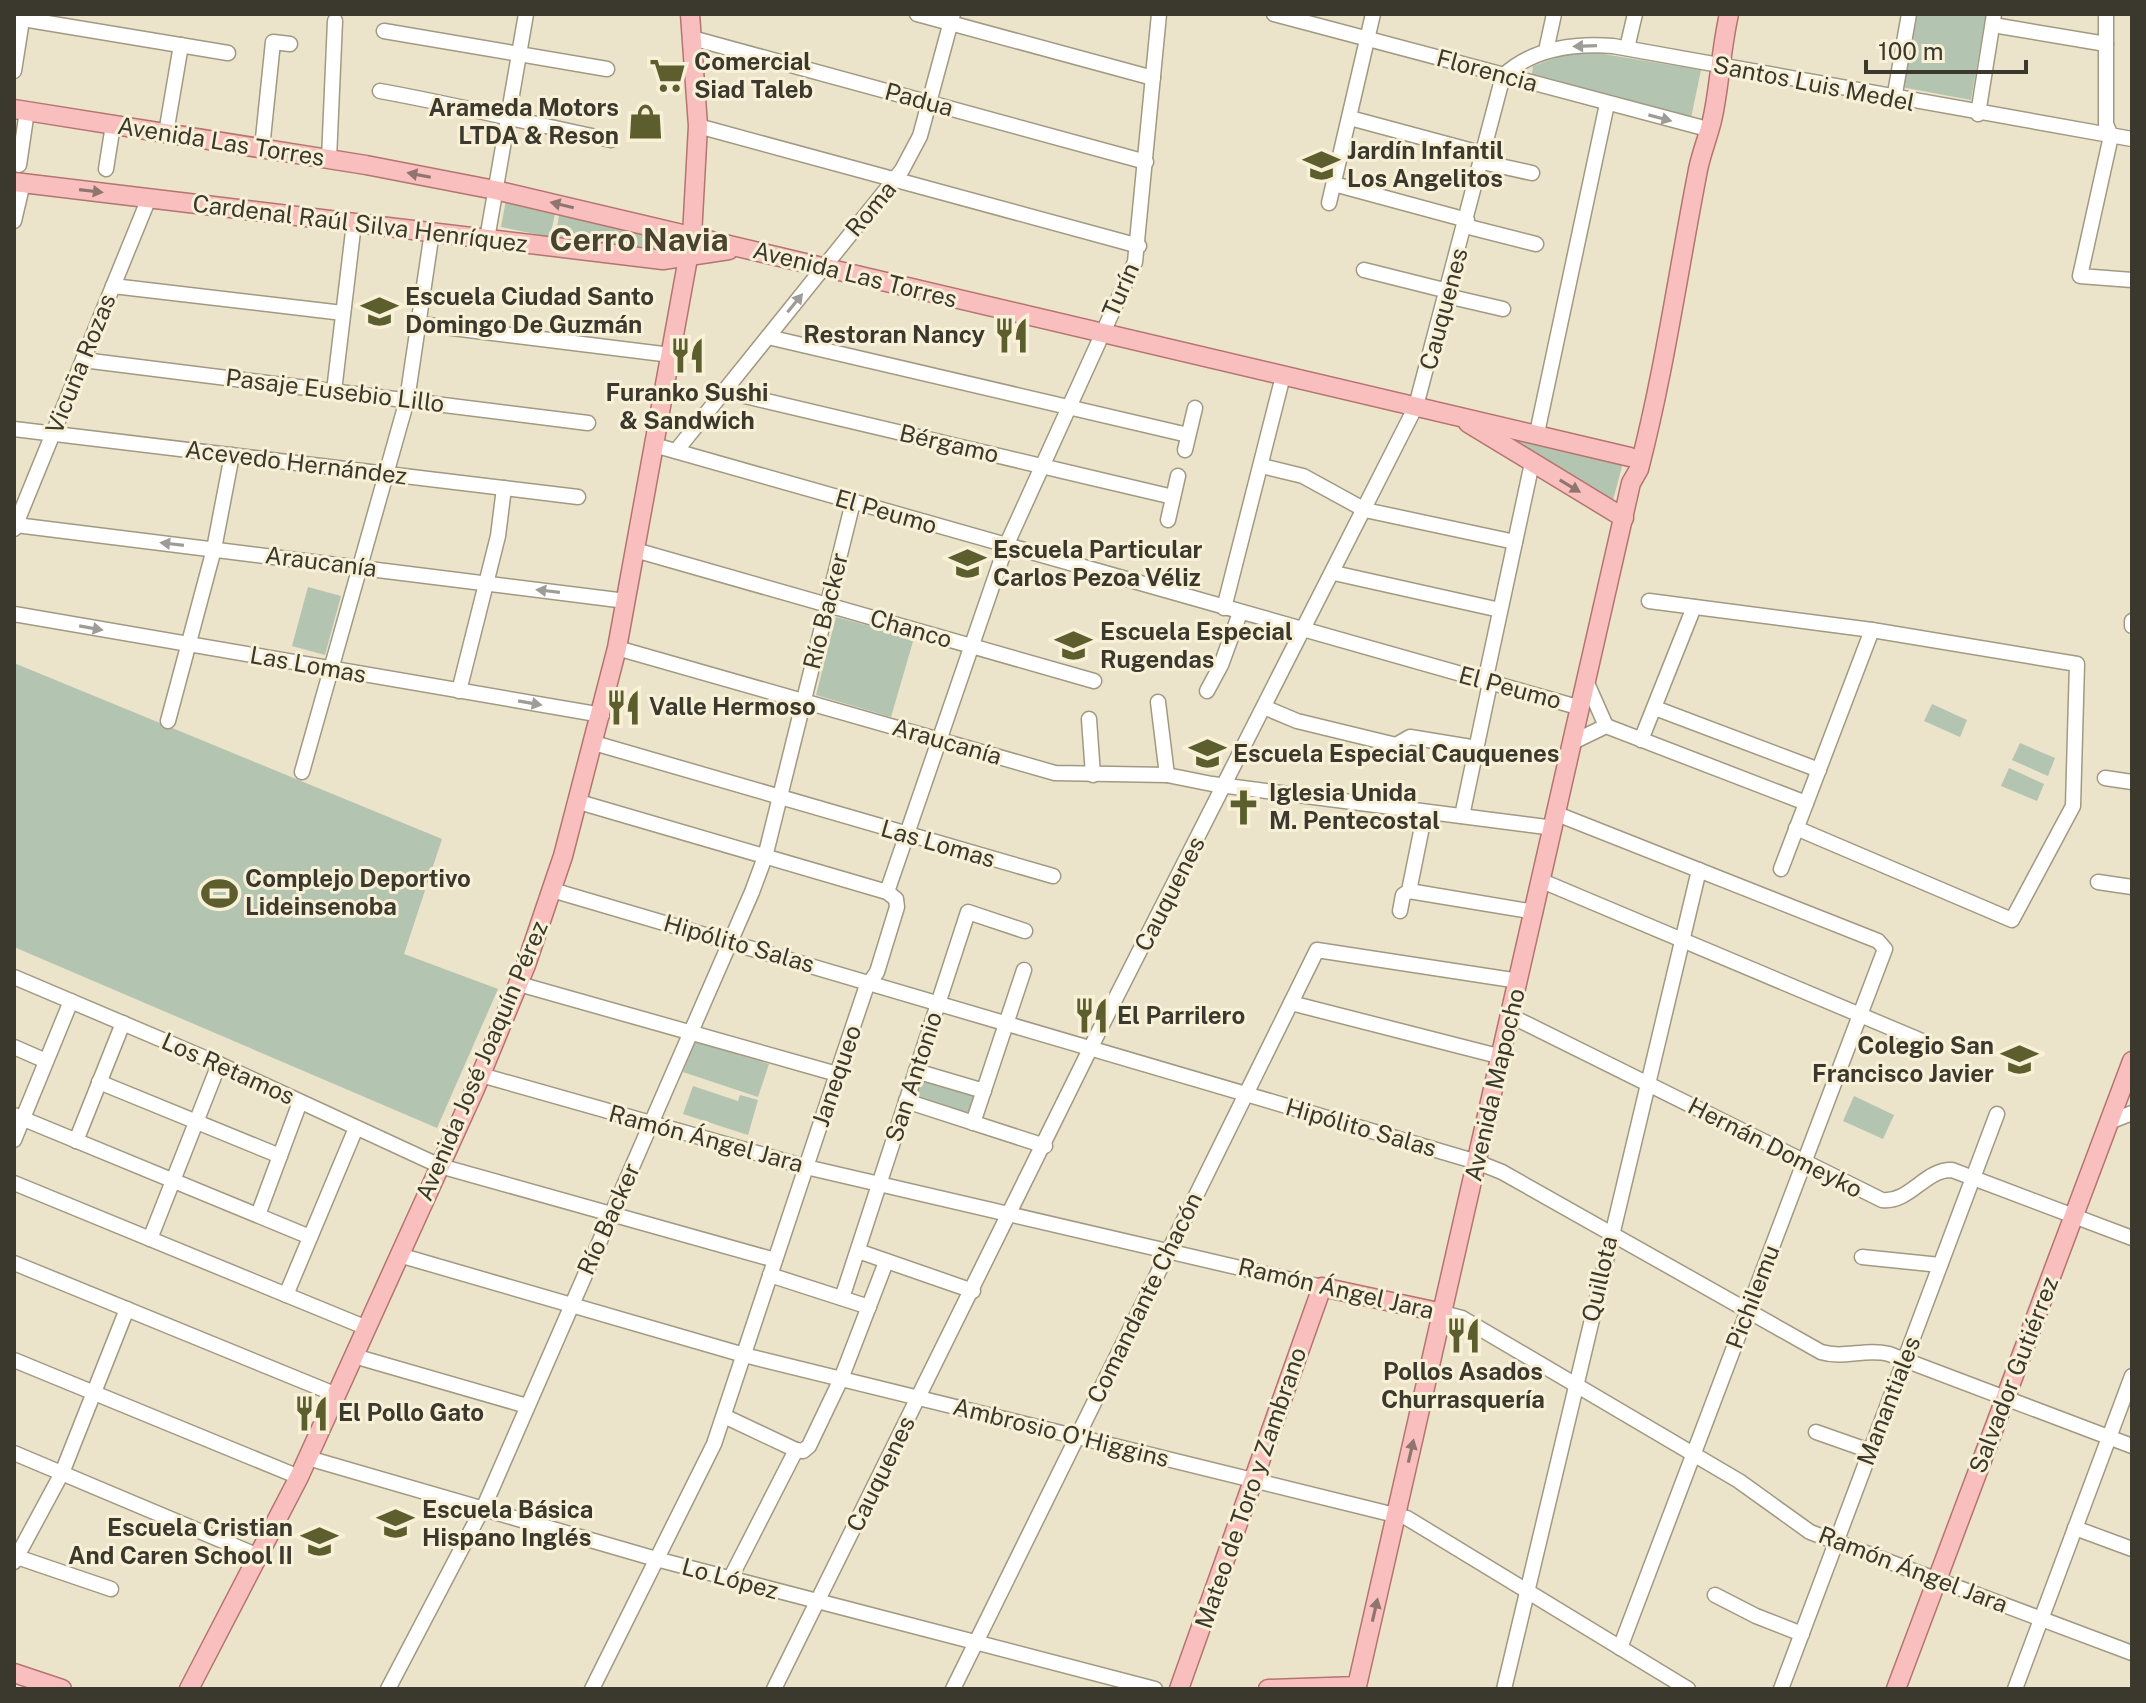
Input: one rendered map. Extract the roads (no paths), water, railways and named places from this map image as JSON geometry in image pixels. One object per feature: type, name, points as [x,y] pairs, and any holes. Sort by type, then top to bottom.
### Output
[{"type":"main road","name":"Avenida José Joaquín Pérez","points":[[189,1689],[261,1557],[481,1075],[519,984],[579,802],[617,648],[692,236],[698,126],[690,14]]},
{"type":"main road","name":"Avenida Mapocho","points":[[1631,483],[1640,464],[1664,358],[1706,124],[1719,81],[1718,66],[1729,14]]},
{"type":"main road","name":"Avenida Las Torres","points":[[20,110],[329,159],[495,190],[1630,457]]},
{"type":"main road","name":"Cardenal Raúl Silva Henríquez","points":[[19,177],[149,198],[663,260],[716,251],[754,250]]},
{"type":"main road","name":"Avenida Mapocho","points":[[1357,1688],[1624,518],[1631,483],[1630,457],[1654,357],[1666,334]]},
{"type":"main road","name":"Avenida Las Torres","points":[[1456,415],[1624,518]]},
{"type":"main road","name":"Salvador Gutiérrez","points":[[1896,1689],[2132,1061]]},
{"type":"main road","name":"Ramón Ángel Jara","points":[[1322,1287],[1443,1313]]},
{"type":"main road","name":"Mateo de Toro y Zambrano","points":[[1179,1689],[1322,1287]]},
{"type":"main road","points":[[1187,1670],[1196,1689]]},
{"type":"main road","points":[[14,1673],[62,1689]]},
{"type":"main road","points":[[1268,1689],[1357,1688]]},
{"type":"street","points":[[487,239],[526,14]]},
{"type":"street","points":[[917,14],[952,19],[1153,78]]},
{"type":"street","name":"Turín","points":[[1006,546],[1139,246],[1159,14]]},
{"type":"street","name":"Florencia","points":[[1274,14],[1607,104],[1706,124]]},
{"type":"street","points":[[1329,203],[1373,14]]},
{"type":"street","points":[[1546,51],[1554,14]]},
{"type":"street","points":[[1627,48],[1635,14]]},
{"type":"street","points":[[1894,99],[1909,14]]},
{"type":"street","points":[[2106,14],[2106,124],[2113,136]]},
{"type":"street","points":[[2116,14],[2113,136],[2080,276],[2132,280]]},
{"type":"street","points":[[14,71],[23,16],[228,53]]},
{"type":"street","name":"Roma","points":[[676,451],[895,180],[914,150],[952,19]]},
{"type":"street","points":[[1978,114],[1994,20],[2106,44]]},
{"type":"street","points":[[329,159],[335,21]]},
{"type":"street","points":[[384,31],[607,69]]},
{"type":"street","name":"Padua","points":[[692,38],[1146,162]]},
{"type":"street","points":[[262,148],[267,41],[290,44]]},
{"type":"street","points":[[166,133],[181,45]]},
{"type":"street","name":"Santos Luis Medel","points":[[1503,76],[1520,63],[1546,51],[1584,45],[1627,48],[1894,99],[2132,139]]},
{"type":"street","name":"Cauquenes","points":[[774,1689],[1416,406],[1503,76]]},
{"type":"street","points":[[380,91],[611,140]]},
{"type":"street","points":[[1537,433],[1607,104]]},
{"type":"street","points":[[14,221],[19,177],[20,110]]},
{"type":"street","points":[[1350,118],[1532,173]]},
{"type":"street","points":[[106,169],[113,125]]},
{"type":"street","points":[[698,126],[1139,246]]},
{"type":"street","points":[[1334,184],[1536,244]]},
{"type":"street","name":"Vicuña Rozas","points":[[15,527],[149,198]]},
{"type":"street","points":[[334,391],[354,223]]},
{"type":"street","points":[[302,772],[407,400],[432,232]]},
{"type":"street","points":[[1364,270],[1503,309]]},
{"type":"street","points":[[113,286],[343,313]]},
{"type":"street","points":[[420,324],[671,355]]},
{"type":"street","points":[[768,337],[1068,407],[1186,442],[1195,408]]},
{"type":"street","name":"Pasaje Eusebio Lillo","points":[[83,360],[588,423]]},
{"type":"street","points":[[1224,608],[1283,376]]},
{"type":"street","name":"Bérgamo","points":[[724,391],[1173,497]]},
{"type":"street","name":"Acevedo Hernández","points":[[14,429],[578,497]]},
{"type":"street","name":"El Peumo","points":[[654,445],[1581,708]]},
{"type":"street","points":[[168,721],[214,549],[232,455]]},
{"type":"street","points":[[1462,816],[1477,748],[1500,610],[1532,463]]},
{"type":"street","points":[[1262,466],[1303,476],[1365,510],[1515,542]]},
{"type":"street","points":[[1168,520],[1178,476]]},
{"type":"street","points":[[459,691],[498,536],[504,488]]},
{"type":"street","name":"Río Backer","points":[[388,1689],[481,1509],[765,857],[853,502]]},
{"type":"street","name":"Araucanía","points":[[15,527],[626,601]]},
{"type":"street","name":"Janequeo","points":[[592,1689],[707,1460],[724,1416],[837,1074],[897,907],[896,899],[887,892],[1006,546]]},
{"type":"street","name":"Chanco","points":[[635,550],[1094,681]]},
{"type":"street","points":[[1334,573],[1500,610]]},
{"type":"street","points":[[1649,601],[1872,630],[2077,664],[2073,806],[2012,920],[1796,828]]},
{"type":"street","points":[[1641,740],[1694,607]]},
{"type":"street","points":[[1207,691],[1221,665],[1240,613]]},
{"type":"street","name":"Las Lomas","points":[[14,614],[602,715]]},
{"type":"street","points":[[1781,869],[1872,630]]},
{"type":"street","name":"Araucanía","points":[[617,648],[1055,773],[1167,775],[1225,786],[1425,812],[1555,821],[1699,870],[1884,946]]},
{"type":"street","points":[[1587,683],[1606,726],[1806,803]]},
{"type":"street","points":[[1158,702],[1167,775]]},
{"type":"street","points":[[1266,708],[1297,721],[1396,745],[1410,737],[1477,748]]},
{"type":"street","points":[[1655,708],[1819,770]]},
{"type":"street","points":[[1089,719],[1093,775]]},
{"type":"street","points":[[1573,742],[1606,726]]},
{"type":"street","name":"Las Lomas","points":[[594,743],[1053,876]]},
{"type":"street","points":[[2105,778],[2132,782]]},
{"type":"street","points":[[579,802],[887,892]]},
{"type":"street","points":[[1409,891],[1425,812]]},
{"type":"street","name":"Quillota","points":[[1504,1689],[1699,870]]},
{"type":"street","points":[[1542,881],[1922,1041]]},
{"type":"street","points":[[2098,882],[2132,887]]},
{"type":"street","name":"Hipólito Salas","points":[[552,890],[1477,1162],[1611,1233],[1821,1352],[1845,1356],[1876,1352],[1905,1360],[2132,1446]]},
{"type":"street","points":[[1400,911],[1403,895],[1409,891],[1535,912]]},
{"type":"street","name":"San Antonio","points":[[842,1298],[968,912],[1025,931]]},
{"type":"street","name":"Pichilemu","points":[[1620,1648],[1861,1015],[1884,946]]},
{"type":"street","name":"Comandante Chacón","points":[[953,1689],[1317,950],[1519,981]]},
{"type":"street","points":[[973,1123],[1024,970]]},
{"type":"street","name":"Los Retamos","points":[[14,977],[219,1064],[440,1166],[611,1215],[772,1268],[869,1307]]},
{"type":"street","points":[[519,984],[837,1074]]},
{"type":"street","points":[[14,1140],[18,1117],[71,1001]]},
{"type":"street","points":[[1291,1003],[1502,1057]]},
{"type":"street","name":"Hernán Domeyko","points":[[1511,1016],[1887,1201],[1903,1196],[1940,1171],[1952,1170],[2132,1238]]},
{"type":"street","points":[[76,1141],[123,1023]]},
{"type":"street","points":[[14,1047],[46,1061]]},
{"type":"street","points":[[150,1239],[219,1064]]},
{"type":"street","points":[[916,1071],[984,1091]]},
{"type":"street","name":"Ramón Ángel Jara","points":[[481,1075],[806,1167],[1322,1287]]},
{"type":"street","points":[[99,1082],[280,1156]]},
{"type":"street","points":[[906,1101],[1045,1146]]},
{"type":"street","points":[[258,1215],[300,1102]]},
{"type":"street","points":[[2109,1122],[2132,1113]]},
{"type":"street","name":"Manantiales","points":[[1781,1689],[1997,1114]]},
{"type":"street","points":[[18,1117],[310,1237]]},
{"type":"street","points":[[286,1295],[356,1128]]},
{"type":"street","points":[[14,1183],[367,1328]]},
{"type":"street","points":[[858,1251],[973,1291]]},
{"type":"street","name":"Ambrosio O'Higgins","points":[[399,1255],[744,1355],[1397,1515],[1420,1524],[1688,1689]]},
{"type":"street","points":[[1862,1257],[1940,1265]]},
{"type":"street","points":[[724,1416],[796,1450],[803,1451],[809,1446],[841,1379],[886,1262]]},
{"type":"street","points":[[14,1263],[337,1395]]},
{"type":"street","points":[[111,1589],[15,1560],[62,1473],[127,1309]]},
{"type":"street","name":"Ramón Ángel Jara","points":[[1443,1313],[1462,1318],[1693,1454],[1758,1493],[1803,1528],[2132,1653]]},
{"type":"street","points":[[354,1356],[527,1406]]},
{"type":"street","points":[[14,1360],[299,1477]]},
{"type":"street","points":[[2015,1689],[2132,1376]]},
{"type":"street","points":[[1816,1432],[1870,1451]]},
{"type":"street","points":[[730,1579],[796,1450]]},
{"type":"street","points":[[14,1453],[261,1557]]},
{"type":"street","name":"Lo López","points":[[308,1458],[656,1559],[1155,1689]]},
{"type":"street","points":[[2075,1528],[2132,1549]]},
{"type":"street","points":[[1715,1595],[1802,1634]]},
{"type":"place","name":"Comercial Siad Taleb","points":[[668,76]]},
{"type":"place","name":"Arameda Motors LTDA & Reson","points":[[645,122]]},
{"type":"place","name":"Jardín Infantil Los Angelitos","points":[[1321,165]]},
{"type":"place","name":"Escuela Ciudad Santo Domingo De Guzmán","points":[[379,311]]},
{"type":"place","name":"Restoran Nancy","points":[[1011,335]]},
{"type":"place","name":"Furanko Sushi & Sandwich","points":[[687,356]]},
{"type":"place","name":"Escuela Particular Carlos Pezoa Véliz","points":[[967,564]]},
{"type":"place","name":"Escuela Especial Rugendas","points":[[1074,646]]},
{"type":"place","name":"Valle Hermoso","points":[[623,707]]},
{"type":"place","name":"Escuela Especial Cauquenes","points":[[1207,754]]},
{"type":"place","name":"Iglesia Unida M. Pentecostal","points":[[1243,807]]},
{"type":"place","name":"Complejo Deportivo Lideinsenoba","points":[[219,893]]},
{"type":"place","name":"El Parrilero","points":[[1091,1016]]},
{"type":"place","name":"Colegio San Francisco Javier","points":[[2020,1060]]},
{"type":"place","name":"Pollos Asados Churrasquería","points":[[1463,1335]]},
{"type":"place","name":"El Pollo Gato","points":[[312,1413]]},
{"type":"place","name":"Escuela Básica Hispano Inglés","points":[[396,1524]]},
{"type":"place","name":"Escuela Cristian And Caren School II","points":[[319,1542]]},
{"type":"district","name":"Cerro Navia","points":[[639,240]]}]
